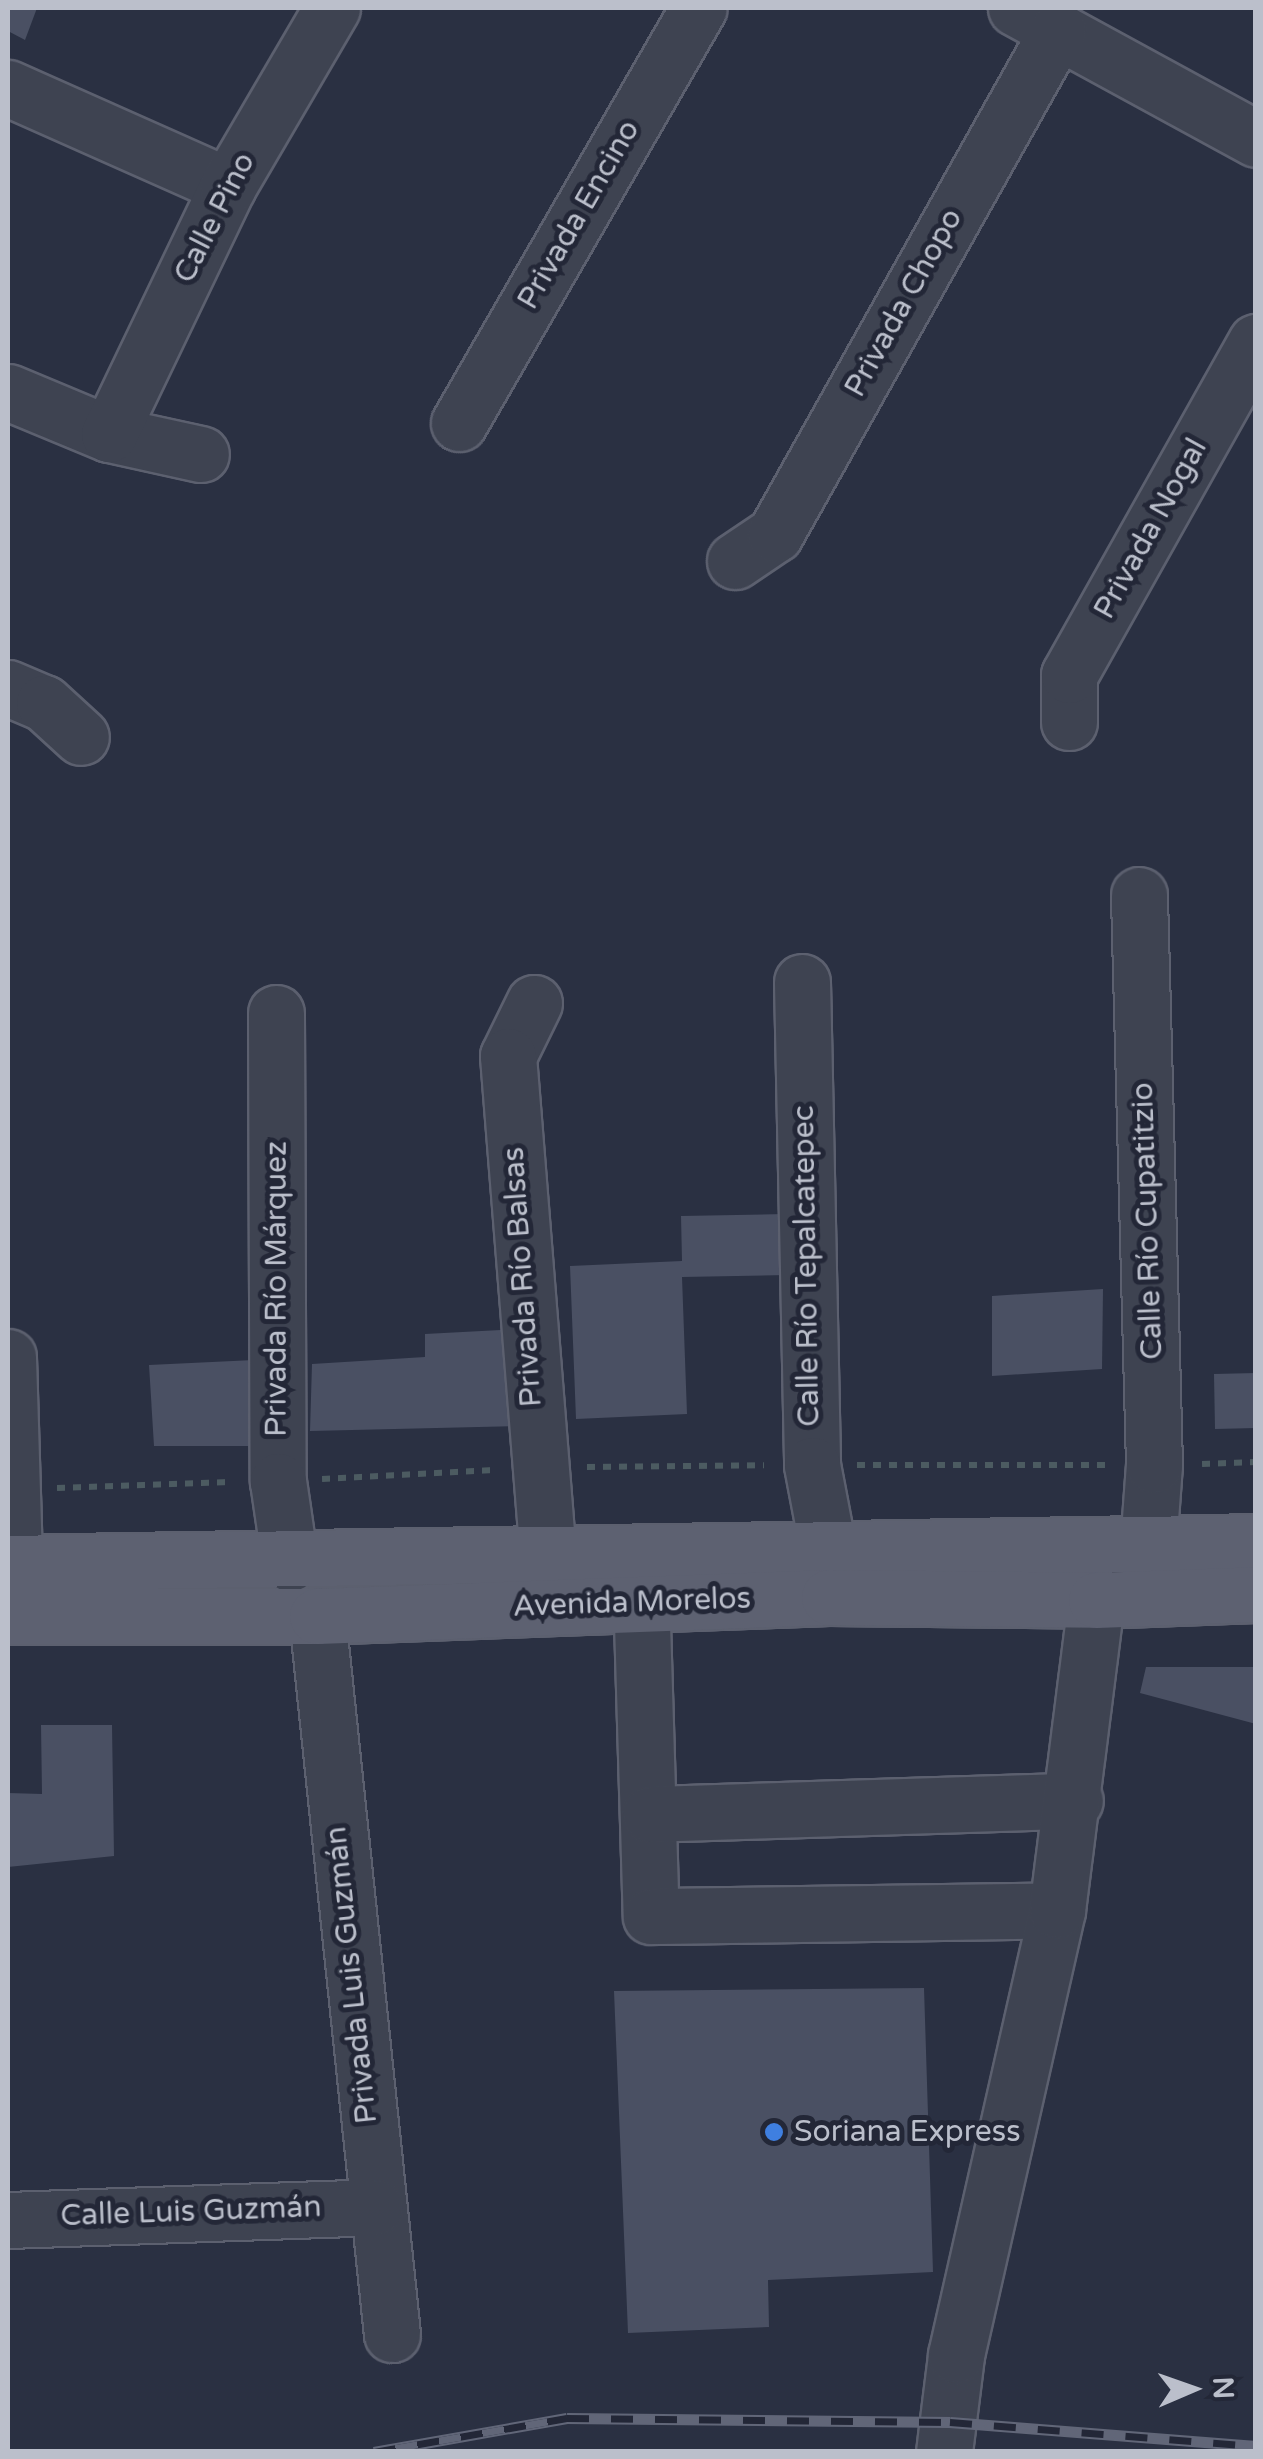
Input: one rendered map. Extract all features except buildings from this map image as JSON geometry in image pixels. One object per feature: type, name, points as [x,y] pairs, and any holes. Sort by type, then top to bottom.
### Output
[{"type":"main road","name":"Avenida Morelos","points":[[10,1581],[317,1616],[642,1577],[828,1549],[1256,1542]]},
{"type":"main road","name":"Avenida Morelos","points":[[10,1581],[290,1563],[548,1557],[642,1577],[1096,1600],[1256,1594]]},
{"type":"street","name":"Calle Pino","points":[[109,434],[228,186],[332,8]]},
{"type":"street","name":"Privada Encino","points":[[459,423],[699,8]]},
{"type":"street","points":[[1037,19],[1256,139]]},
{"type":"street","name":"Privada Chopo","points":[[734,560],[775,534],[1037,19]]},
{"type":"street","points":[[8,88],[228,186]]},
{"type":"street","name":"Privada Nogal","points":[[1069,722],[1069,675],[1256,342]]},
{"type":"street","points":[[8,392],[109,434],[201,454]]},
{"type":"street","points":[[8,688],[44,704],[81,737]]},
{"type":"street","name":"Calle Río Cupatitzio","points":[[1139,895],[1154,1465],[1148,1546]]},
{"type":"street","name":"Calle Río Tepalcatepec","points":[[802,982],[812,1465],[828,1549]]},
{"type":"street","name":"Privada Río Balsas","points":[[534,1002],[508,1056],[536,1468],[548,1557]]},
{"type":"street","name":"Privada Río Márquez","points":[[276,1014],[278,1481],[290,1563]]},
{"type":"street","points":[[8,1358],[10,1581]]},
{"type":"street","points":[[944,2452],[956,2355],[1056,1910],[1076,1800],[1096,1600],[1148,1546]]},
{"type":"street","points":[[642,1577],[651,1916],[1056,1910]]},
{"type":"street","name":"Privada Luis Guzmán","points":[[317,1616],[374,2207],[392,2334]]},
{"type":"street","points":[[650,1814],[1076,1800]]},
{"type":"street","name":"Calle Luis Guzmán","points":[[8,2220],[374,2207]]},
{"type":"path","points":[[10,1489],[536,1468],[1256,1462]]},
{"type":"railway","points":[[374,2452],[567,2418],[950,2422],[1256,2446]]},
{"type":"place","name":"Soriana Express","points":[[774,2132]]}]
